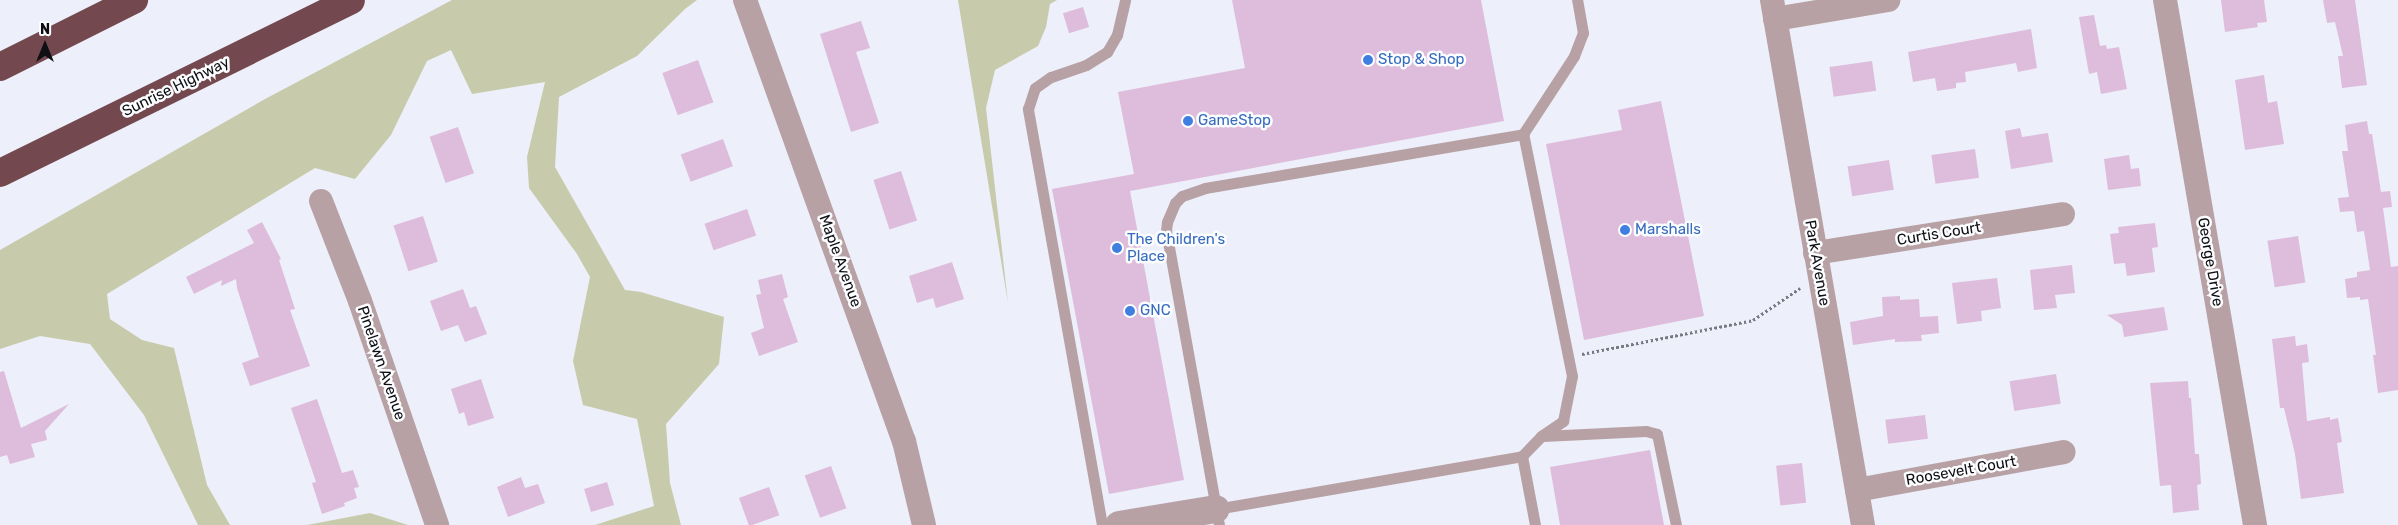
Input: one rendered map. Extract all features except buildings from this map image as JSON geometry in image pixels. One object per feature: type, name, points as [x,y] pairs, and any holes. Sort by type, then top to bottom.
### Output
[{"type":"highway","points":[[0,67],[134,0]]},
{"type":"highway","name":"Sunrise Highway","points":[[0,174],[351,0]]},
{"type":"street","name":"Maple Avenue","points":[[745,0],[904,441],[924,525]]},
{"type":"street","points":[[1773,10],[1888,0]]},
{"type":"street","name":"George Drive","points":[[2165,0],[2255,525]]},
{"type":"street","name":"Park Avenue","points":[[1773,10],[1863,525]]},
{"type":"street","name":"Pinelawn Avenue","points":[[321,202],[360,301],[437,525]]},
{"type":"street","name":"Curtis Court","points":[[1818,264],[2064,214]]},
{"type":"street","name":"Roosevelt Court","points":[[1857,490],[2064,452]]},
{"type":"street","points":[[1119,525],[1217,517]]},
{"type":"lane","points":[[1102,525],[1028,109],[1034,88],[1051,77],[1086,65],[1107,52],[1117,35],[1125,0]]},
{"type":"lane","points":[[1523,134],[1205,188],[1182,196],[1175,203],[1166,222],[1166,231],[1217,517],[1522,456],[1541,436],[1563,421],[1572,376],[1523,134],[1574,56],[1582,33],[1577,0]]},
{"type":"lane","points":[[1541,436],[1646,431],[1657,434],[1676,525]]},
{"type":"lane","points":[[1522,456],[1535,525]]},
{"type":"path","points":[[1581,354],[1753,320],[1818,264]]},
{"type":"green space","points":[[452,0],[697,0],[685,9],[637,56],[559,97],[555,167],[625,290],[641,292],[724,317],[719,364],[666,424],[670,483],[681,525],[595,525],[654,506],[637,419],[583,405],[573,361],[590,277],[577,254],[529,188],[527,157],[545,82],[472,94],[451,50],[427,61],[391,135],[355,179],[315,168],[107,294],[110,319],[142,340],[174,348],[207,485],[230,525],[198,525],[144,415],[90,344],[40,336],[0,349],[0,250],[265,99]]},
{"type":"green space","points":[[958,0],[1057,0],[1050,4],[1046,27],[1038,46],[995,70],[986,108],[1008,303]]},
{"type":"green space","points":[[370,513],[408,525],[307,525]]},
{"type":"place","name":"Stop & Shop","points":[[1368,60]]},
{"type":"place","name":"GameStop","points":[[1188,121]]},
{"type":"place","name":"Marshalls","points":[[1625,230]]},
{"type":"place","name":"The Children's Place","points":[[1117,248]]},
{"type":"place","name":"GNC","points":[[1130,311]]}]
